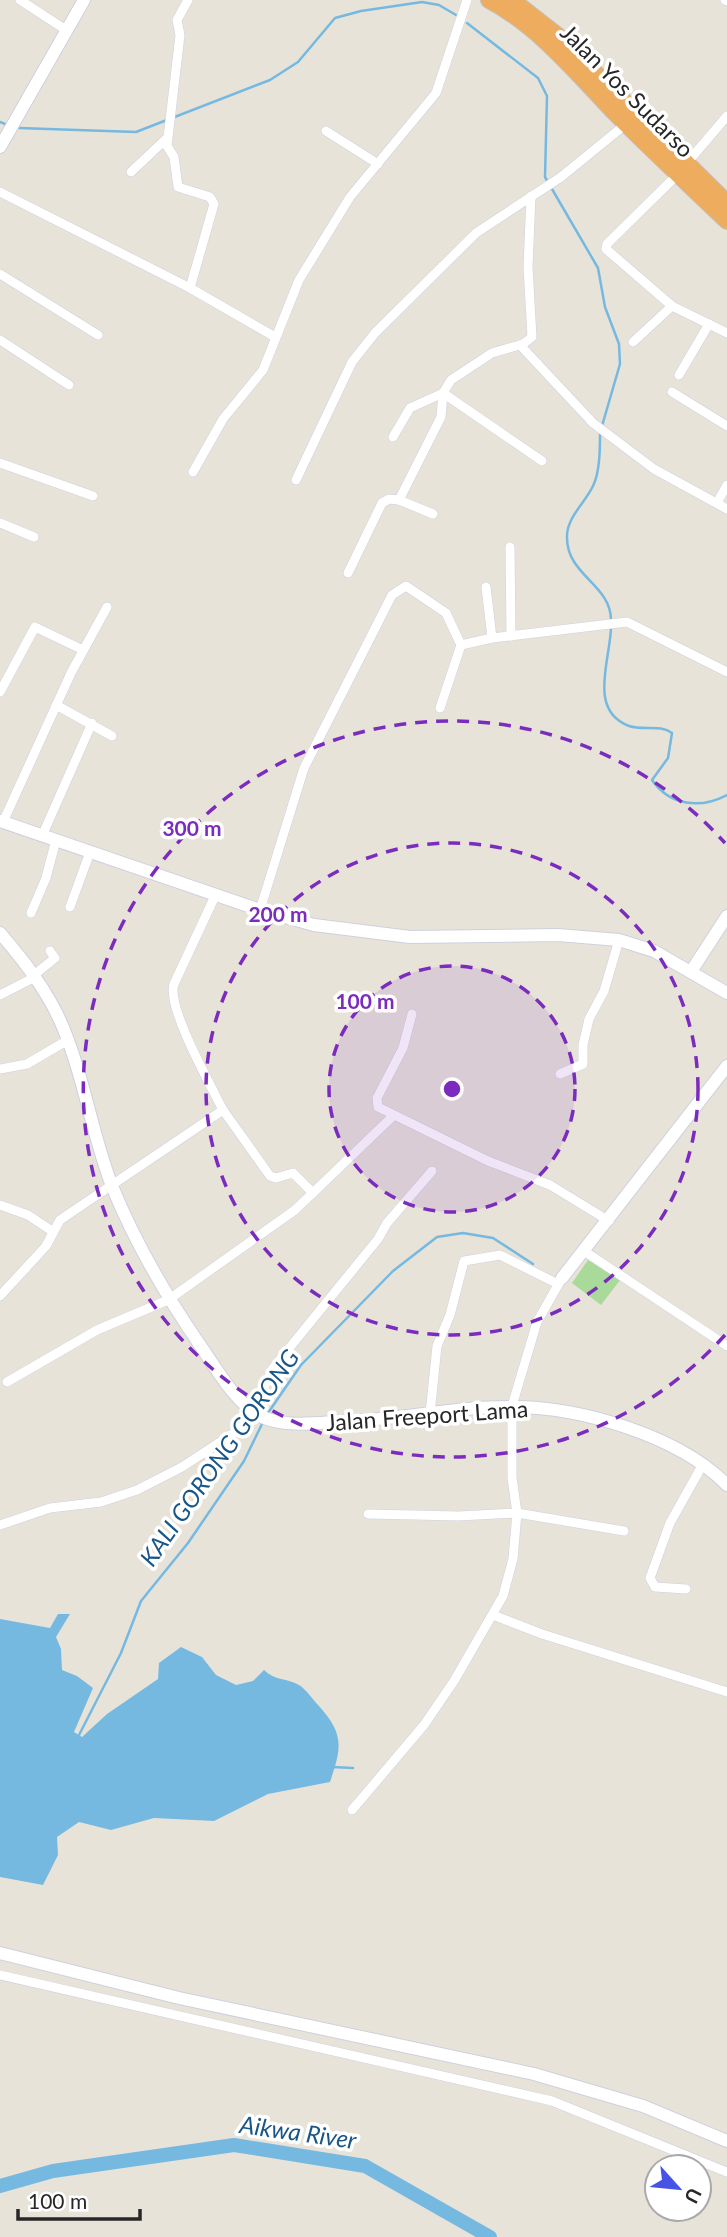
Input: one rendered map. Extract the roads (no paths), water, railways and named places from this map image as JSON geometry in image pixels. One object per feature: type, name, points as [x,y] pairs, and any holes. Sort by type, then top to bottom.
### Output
[{"type":"highway","name":"Jalan Yos Sudarso","points":[[502,2],[560,56],[626,124],[727,203]]},
{"type":"highway","name":"Jalan Yos Sudarso","points":[[502,2],[557,35],[727,221]]},
{"type":"street","points":[[20,0],[66,30]]},
{"type":"street","points":[[0,147],[85,0]]},
{"type":"street","points":[[188,0],[177,20],[180,35],[167,122],[167,149],[174,158],[178,187],[210,197],[214,202],[190,288]]},
{"type":"street","points":[[193,472],[223,419],[263,370],[310,260],[350,197],[436,93],[467,0]]},
{"type":"street","points":[[727,116],[682,169],[607,244],[606,249],[672,306],[727,333]]},
{"type":"street","points":[[296,480],[360,349],[476,233],[561,177],[626,124]]},
{"type":"street","points":[[326,131],[378,164]]},
{"type":"street","points":[[131,172],[166,139]]},
{"type":"street","points":[[0,192],[190,288],[275,337]]},
{"type":"street","points":[[399,500],[441,417],[443,393],[451,380],[492,353],[530,340],[533,331],[528,267],[530,196]]},
{"type":"street","points":[[0,274],[98,335]]},
{"type":"street","points":[[634,342],[672,306]]},
{"type":"street","points":[[679,376],[709,324]]},
{"type":"street","points":[[0,340],[69,385]]},
{"type":"street","points":[[520,345],[604,432],[654,469],[727,509]]},
{"type":"street","points":[[672,392],[727,426]]},
{"type":"street","points":[[393,437],[410,408],[443,393]]},
{"type":"street","points":[[443,393],[542,461]]},
{"type":"street","points":[[0,463],[93,496]]},
{"type":"street","points":[[717,503],[727,485]]},
{"type":"street","points":[[348,573],[382,503],[389,499],[399,500],[433,514]]},
{"type":"street","points":[[0,523],[34,537]]},
{"type":"street","points":[[510,547],[511,636]]},
{"type":"street","points":[[260,909],[304,768],[392,595],[406,586],[446,613],[461,645],[440,708]]},
{"type":"street","points":[[486,587],[492,638]]},
{"type":"street","points":[[107,607],[83,650],[1,822],[314,925],[410,937],[558,935],[619,940],[654,951],[727,993]]},
{"type":"street","points":[[461,645],[492,638],[627,622],[727,672]]},
{"type":"street","points":[[0,692],[35,627],[83,650]]},
{"type":"street","points":[[56,705],[112,736]]},
{"type":"street","points":[[42,836],[92,723]]},
{"type":"street","points":[[31,913],[46,878],[56,840]]},
{"type":"street","points":[[70,907],[90,852]]},
{"type":"street","points":[[216,894],[174,984],[172,995],[190,1043],[223,1110],[270,1176],[276,1178],[293,1173],[313,1193]]},
{"type":"street","points":[[692,971],[727,916]]},
{"type":"street","points":[[0,933],[35,976],[68,1040],[112,1186],[143,1257],[168,1300],[215,1368],[255,1411]]},
{"type":"street","points":[[560,1074],[583,1064],[583,1045],[589,1019],[604,991],[619,940]]},
{"type":"street","points":[[0,995],[35,976],[55,958],[50,951]]},
{"type":"street","points":[[412,1014],[403,1048],[376,1102],[393,1116],[488,1161],[550,1185],[609,1221]]},
{"type":"street","points":[[0,1069],[27,1064],[68,1040]]},
{"type":"street","points":[[352,1810],[381,1778],[439,1703],[496,1612],[503,1596],[513,1559],[517,1513],[512,1478],[512,1406],[537,1322],[560,1282],[727,1066]]},
{"type":"street","points":[[0,1296],[46,1246],[60,1220],[223,1110]]},
{"type":"street","points":[[7,1382],[97,1331],[168,1300],[284,1218],[393,1116]]},
{"type":"street","points":[[0,1525],[50,1508],[101,1502],[137,1490],[182,1467],[240,1429],[255,1411],[273,1368],[378,1239],[387,1223],[432,1171]]},
{"type":"street","points":[[0,1205],[28,1215],[52,1231]]},
{"type":"street","points":[[584,1251],[727,1346]]},
{"type":"street","points":[[430,1414],[437,1346],[449,1319],[464,1261],[496,1254],[560,1282]]},
{"type":"street","name":"Jalan Freeport Lama","points":[[255,1411],[276,1421],[363,1421],[512,1406],[553,1410],[632,1430],[671,1444],[703,1464],[727,1485]]},
{"type":"street","points":[[686,1590],[655,1587],[650,1578],[670,1523],[703,1464]]},
{"type":"street","points":[[368,1514],[459,1516],[517,1513],[624,1531]]},
{"type":"street","points":[[496,1612],[542,1634],[727,1692]]},
{"type":"street","points":[[0,1953],[179,1998],[534,2074],[643,2106],[727,2141]]},
{"type":"street","points":[[0,1975],[552,2101],[727,2172]]},
{"type":"water","points":[[58,1614],[70,1614],[56,1637],[61,1649],[62,1670],[77,1676],[93,1688],[74,1732],[82,1737],[107,1714],[158,1679],[159,1663],[181,1647],[202,1657],[216,1675],[236,1685],[253,1681],[264,1670],[304,1689],[327,1716],[337,1733],[337,1759],[330,1782],[268,1794],[214,1821],[154,1818],[111,1830],[79,1822],[57,1837],[58,1855],[43,1885],[0,1877],[0,1619],[50,1628]]},
{"type":"waterway","points":[[19,128],[136,132],[270,80],[298,62],[335,18],[361,11],[422,2],[439,5],[456,15]]},
{"type":"waterway","points":[[467,23],[538,78],[547,96],[545,177],[598,268],[605,307],[619,344],[620,364],[602,426]]},
{"type":"waterway","points":[[0,122],[5,124]]},
{"type":"waterway","points":[[600,433],[597,474],[590,492],[573,517],[567,538],[574,562],[604,598],[611,620]]},
{"type":"waterway","points":[[611,626],[604,682],[608,708],[616,718],[629,726],[662,729],[672,733],[668,758],[652,780],[659,789],[686,803],[706,802],[727,795]]},
{"type":"waterway","name":"KALI GORONG GORONG","points":[[268,1413],[301,1365],[393,1271],[437,1237],[463,1233],[493,1238],[533,1264]]},
{"type":"waterway","name":"KALI GORONG GORONG","points":[[78,1737],[121,1653],[141,1601],[188,1543],[244,1461],[263,1422]]},
{"type":"waterway","points":[[332,1767],[353,1768]]},
{"type":"waterway","name":"Aikwa River","points":[[0,2186],[53,2171],[234,2145],[365,2166],[490,2237]]}]
